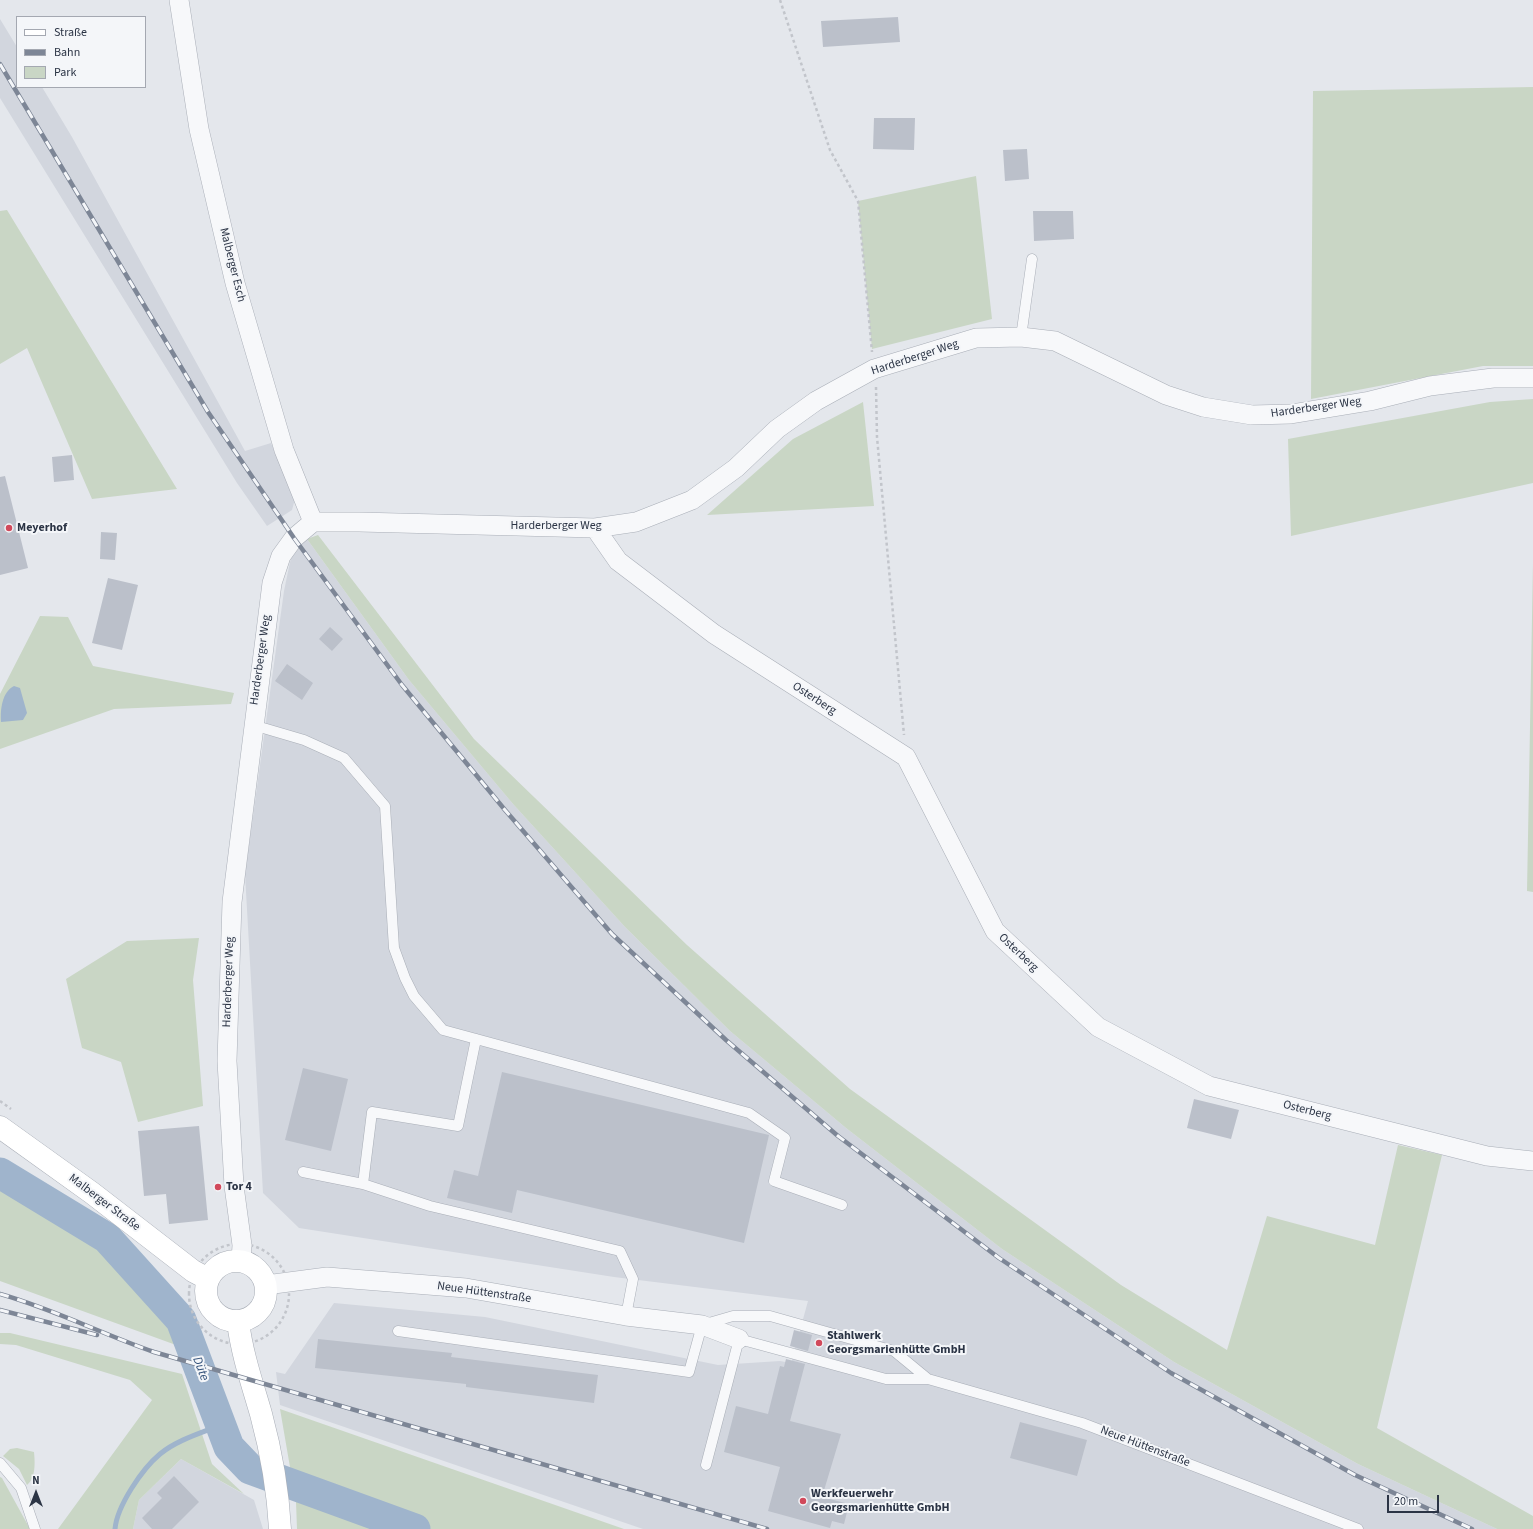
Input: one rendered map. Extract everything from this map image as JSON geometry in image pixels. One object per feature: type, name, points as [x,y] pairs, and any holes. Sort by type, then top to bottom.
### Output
[{"type":"street","name":"Malberger Esch","points":[[179,0],[199,129],[235,283],[284,450],[313,522]]},
{"type":"street","name":"Harderberger Weg","points":[[241,1253],[234,1186],[227,1061],[232,902],[272,582],[280,556],[294,538],[313,522],[595,528],[636,522],[692,500],[736,468],[777,429],[816,401],[874,369],[976,338],[1021,337],[1055,341],[1166,395],[1203,407],[1252,416],[1291,414],[1370,401],[1430,386],[1493,378],[1533,378]]},
{"type":"street","name":"Osterberg","points":[[595,528],[618,561],[714,634],[906,757],[995,931],[1098,1027],[1209,1086],[1487,1156],[1533,1161]]},
{"type":"street","name":"Malberger Straße","points":[[0,1127],[92,1193],[201,1275]]},
{"type":"street","points":[[241,1253],[264,1278],[266,1285],[266,1298],[262,1307],[256,1314],[238,1322],[227,1320],[218,1316],[211,1308],[207,1299],[206,1289],[201,1275],[231,1261],[241,1253]]},
{"type":"street","name":"Neue Hüttenstraße","points":[[266,1285],[327,1277],[466,1288],[626,1316],[702,1325],[739,1339]]},
{"type":"street","points":[[238,1322],[248,1377],[261,1415],[269,1452],[278,1500],[280,1529]]},
{"type":"lane","points":[[1021,337],[1032,259]]},
{"type":"lane","points":[[253,725],[304,740],[344,758],[385,806],[394,948],[405,978],[414,996],[443,1030],[749,1113],[785,1138],[774,1181],[842,1205]]},
{"type":"lane","points":[[363,1184],[372,1112],[458,1126],[476,1039]]},
{"type":"lane","points":[[303,1172],[363,1184],[430,1206],[620,1251],[633,1279],[626,1316]]},
{"type":"lane","name":"Neue Hüttenstraße","points":[[702,1325],[733,1316],[770,1316],[894,1351],[928,1379]]},
{"type":"lane","points":[[398,1331],[689,1372],[702,1325]]},
{"type":"lane","points":[[706,1465],[739,1339]]},
{"type":"lane","name":"Neue Hüttenstraße","points":[[739,1339],[886,1379],[928,1379],[1082,1423],[1358,1529]]},
{"type":"lane","points":[[0,1463],[21,1488],[35,1529]]},
{"type":"path","points":[[780,0],[830,150],[858,200],[876,388],[877,437],[906,757]]},
{"type":"path","points":[[224,1244],[241,1253],[259,1246],[278,1260],[289,1282],[288,1307],[276,1329],[254,1342],[241,1344],[227,1343],[211,1336],[198,1324],[190,1309],[188,1292],[201,1275],[200,1260],[224,1244]]},
{"type":"shaded area","points":[[0,19],[16,45],[16,88],[43,88],[72,137],[245,451],[271,443],[295,499],[292,510],[267,526],[237,483],[0,98]]},
{"type":"shaded area","points":[[307,539],[409,680],[513,804],[625,927],[730,1031],[846,1128],[1002,1249],[1174,1362],[1358,1464],[1497,1529],[643,1529],[280,1405],[276,1372],[285,1374],[334,1303],[485,1317],[718,1365],[780,1361],[791,1363],[808,1301],[614,1277],[299,1228],[263,1193],[245,874],[284,591],[290,562],[295,548]]},
{"type":"shaded area","points":[[181,1459],[254,1500],[263,1529],[133,1529],[139,1500]]},
{"type":"green space","points":[[1533,87],[1533,366],[1483,366],[1311,399],[1313,91]]},
{"type":"green space","points":[[976,176],[992,319],[872,349],[858,201]]},
{"type":"green space","points":[[7,210],[177,489],[92,499],[27,348],[0,364],[0,211]]},
{"type":"green space","points":[[1533,399],[1533,483],[1291,536],[1288,439],[1490,402]]},
{"type":"green space","points":[[863,402],[874,506],[707,515],[793,439]]},
{"type":"green space","points":[[318,535],[474,739],[687,945],[850,1089],[1121,1285],[1227,1350],[1267,1216],[1375,1245],[1398,1145],[1442,1155],[1377,1428],[1533,1516],[1533,1529],[1497,1529],[1358,1464],[1174,1362],[1002,1249],[846,1128],[730,1031],[625,927],[513,804],[409,680],[307,539]]},
{"type":"green space","points":[[1533,563],[1533,892],[1527,891]]},
{"type":"green space","points":[[40,616],[68,617],[93,666],[234,693],[231,704],[114,709],[0,749],[0,694]]},
{"type":"green space","points":[[199,938],[193,980],[203,1106],[138,1122],[121,1062],[82,1048],[66,979],[127,941]]},
{"type":"green space","points":[[0,1186],[101,1247],[163,1312],[176,1345],[0,1281]]},
{"type":"green space","points":[[0,1333],[10,1333],[182,1374],[212,1464],[244,1494],[181,1459],[139,1500],[133,1529],[58,1529],[152,1400],[130,1380],[16,1345],[0,1344]]},
{"type":"green space","points":[[280,1409],[624,1529],[297,1529],[296,1502]]},
{"type":"green space","points":[[17,1448],[34,1452],[35,1465],[32,1478],[27,1485],[19,1469],[3,1456],[10,1449]]},
{"type":"green space","points":[[0,1477],[2,1478],[30,1529],[0,1529]]},
{"type":"water","points":[[14,686],[20,688],[27,713],[23,720],[1,722],[4,697]]},
{"type":"building","points":[[898,17],[900,42],[823,47],[821,21]]},
{"type":"building","points":[[874,118],[915,118],[914,150],[873,149]]},
{"type":"building","points":[[1027,149],[1029,179],[1005,181],[1003,150]]},
{"type":"building","points":[[1033,211],[1073,211],[1074,239],[1034,241]]},
{"type":"building","points":[[72,455],[74,480],[54,482],[52,457]]},
{"type":"building","name":"Meyerhof","points":[[5,476],[28,568],[0,575],[0,477]]},
{"type":"building","points":[[101,532],[117,533],[115,560],[100,559]]},
{"type":"building","points":[[108,578],[138,585],[122,650],[92,643]]},
{"type":"building","points":[[330,627],[343,639],[332,651],[319,639]]},
{"type":"building","points":[[287,664],[313,683],[302,700],[275,681]]},
{"type":"building","points":[[303,1068],[348,1079],[331,1151],[285,1140]]},
{"type":"building","points":[[502,1072],[769,1135],[744,1243],[517,1190],[512,1213],[447,1198],[454,1170],[478,1176]]},
{"type":"building","points":[[1194,1099],[1239,1110],[1231,1139],[1187,1128]]},
{"type":"building","points":[[199,1126],[208,1220],[169,1224],[166,1194],[144,1196],[138,1131]]},
{"type":"building","points":[[794,1330],[812,1335],[808,1351],[790,1346]]},
{"type":"building","points":[[318,1339],[452,1353],[451,1357],[598,1375],[594,1403],[466,1387],[466,1384],[315,1368]]},
{"type":"building","points":[[786,1359],[805,1364],[790,1421],[841,1434],[822,1497],[849,1504],[844,1524],[832,1521],[830,1528],[768,1511],[780,1467],[724,1452],[736,1406],[768,1414],[780,1366],[784,1367]]},
{"type":"building","points":[[1020,1422],[1087,1440],[1077,1476],[1010,1458]]},
{"type":"building","points":[[174,1476],[199,1502],[172,1529],[152,1529],[142,1518],[162,1498],[157,1493]]},
{"type":"waterway","name":"Düte","points":[[0,1173],[107,1238],[181,1320],[229,1447],[250,1469],[415,1529]]},
{"type":"waterway","points":[[115,1529],[120,1510],[125,1499],[138,1478],[160,1454],[189,1437],[221,1425]]},
{"type":"railway","points":[[0,64],[208,412],[294,538],[402,685],[505,810],[612,934],[726,1040],[838,1136],[999,1258],[1171,1373],[1355,1475],[1472,1529]]},
{"type":"railway","points":[[0,1294],[58,1314],[154,1352],[767,1529]]},
{"type":"railway","points":[[0,1310],[97,1335]]},
{"type":"place","name":"Meyerhof","points":[[9,528]]},
{"type":"place","name":"Tor 4","points":[[218,1187]]},
{"type":"place","name":"Stahlwerk Georgsmarienhütte GmbH","points":[[819,1343]]},
{"type":"place","name":"Werkfeuerwehr Georgsmarienhütte GmbH","points":[[803,1501]]}]
